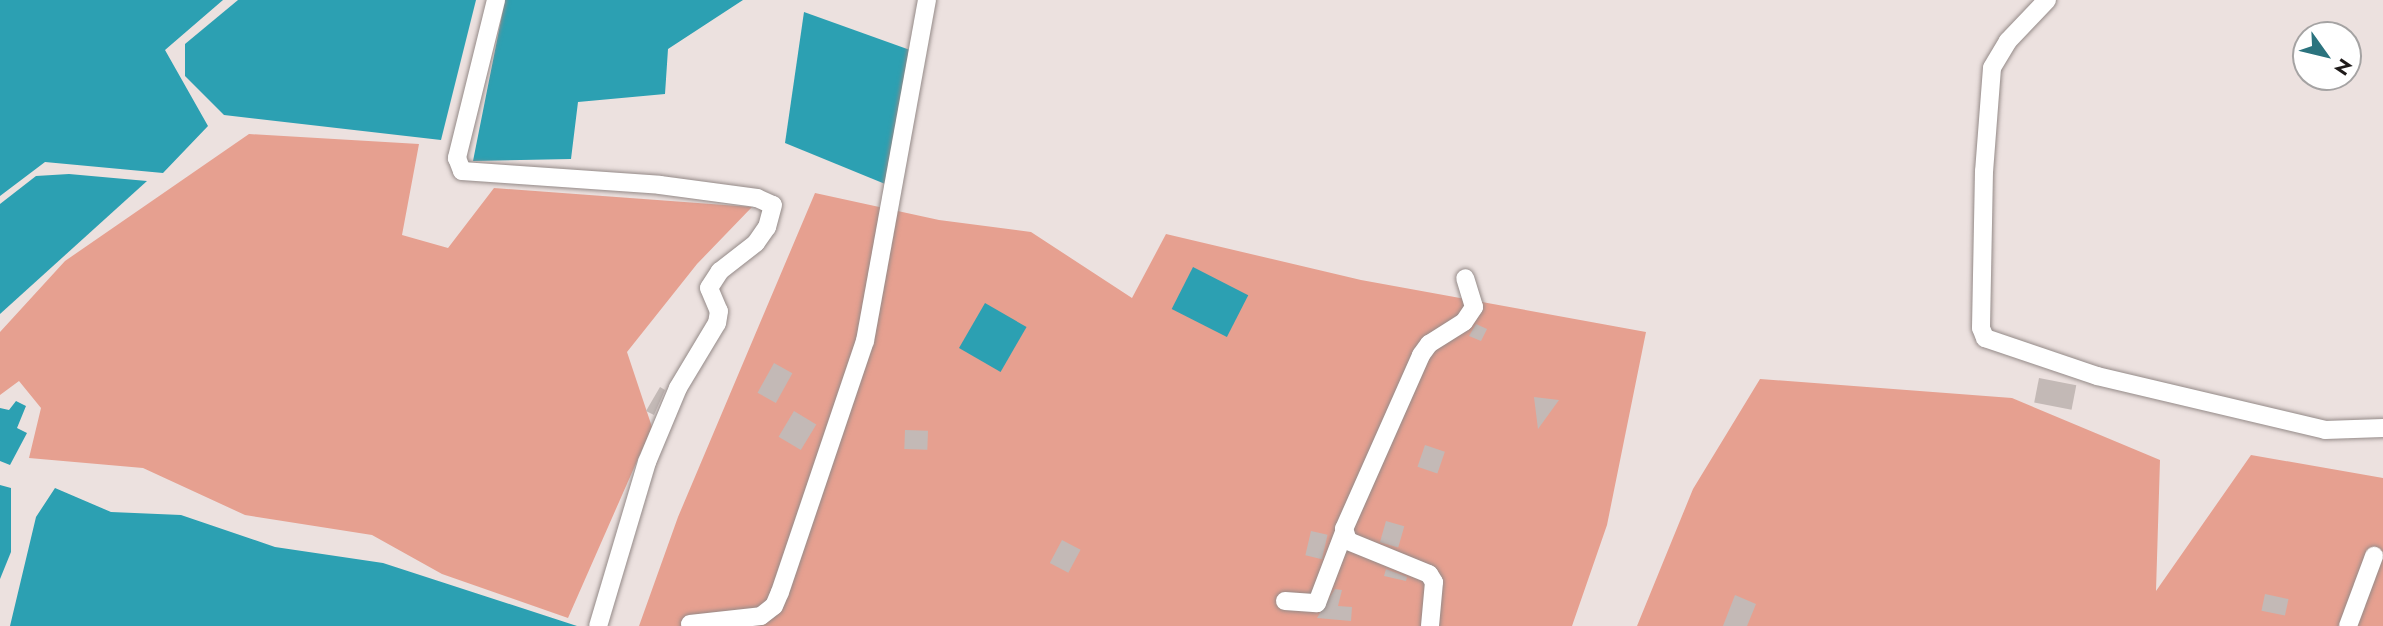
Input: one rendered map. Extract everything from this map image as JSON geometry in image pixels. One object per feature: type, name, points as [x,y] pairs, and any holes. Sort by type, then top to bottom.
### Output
[{"type":"street","points":[[496,0],[457,158],[462,171],[660,185],[757,198],[773,205],[767,227],[756,243],[720,271],[709,288],[719,319],[678,388],[647,462],[598,626]]},
{"type":"street","points":[[690,624],[761,616],[774,606],[780,592],[865,341],[928,0]]},
{"type":"street","points":[[2047,0],[1999,52],[1993,68],[1984,171],[1981,328],[1985,338],[2097,376],[2325,429],[2383,428]]},
{"type":"street","points":[[1285,601],[1317,603],[1361,485],[1421,355],[1429,344],[1464,322],[1474,307],[1465,278]]},
{"type":"street","points":[[1343,535],[1429,574],[1434,582],[1430,626]]},
{"type":"street","points":[[2348,626],[2374,556]]},
{"type":"shaded area","points":[[249,134],[419,144],[402,235],[448,248],[494,188],[752,207],[697,264],[627,352],[652,427],[568,618],[442,574],[372,535],[245,515],[143,468],[29,458],[41,408],[19,381],[0,395],[0,332],[65,261]]},
{"type":"shaded area","points":[[815,193],[939,220],[1031,232],[1132,298],[1166,234],[1361,280],[1646,332],[1607,525],[1572,626],[639,626],[678,517]]},
{"type":"shaded area","points":[[1760,379],[2012,398],[2160,460],[2156,591],[2251,455],[2383,478],[2383,626],[1637,626],[1693,489]]},
{"type":"water","points":[[0,0],[223,0],[165,50],[208,126],[163,173],[45,162],[0,196]]},
{"type":"water","points":[[238,0],[476,0],[441,140],[224,115],[185,76],[185,44]]},
{"type":"water","points":[[505,0],[743,0],[668,49],[665,94],[578,102],[571,159],[473,161]]},
{"type":"water","points":[[804,12],[910,50],[890,186],[785,143]]},
{"type":"water","points":[[69,174],[147,181],[0,314],[0,204],[36,176]]},
{"type":"water","points":[[1193,267],[1248,295],[1227,337],[1172,309]]},
{"type":"water","points":[[985,303],[1027,327],[1001,372],[959,348]]},
{"type":"water","points":[[16,401],[26,406],[17,428],[27,433],[10,465],[0,461],[0,408],[9,410]]},
{"type":"water","points":[[0,485],[11,488],[11,552],[0,579]]},
{"type":"water","points":[[55,488],[111,512],[181,515],[275,547],[383,563],[577,626],[10,626],[36,517]]},
{"type":"building","points":[[1476,324],[1487,329],[1481,341],[1469,336]]},
{"type":"building","points":[[774,363],[792,373],[776,403],[758,393]]},
{"type":"building","points":[[2039,378],[2076,385],[2072,410],[2034,403]]},
{"type":"building","points":[[660,387],[665,390],[654,415],[646,411]]},
{"type":"building","points":[[1534,397],[1559,400],[1538,429]]},
{"type":"building","points":[[794,411],[816,424],[801,450],[779,437]]},
{"type":"building","points":[[905,430],[928,431],[927,450],[904,449]]},
{"type":"building","points":[[1425,445],[1445,452],[1437,474],[1418,467]]},
{"type":"building","points":[[1386,521],[1404,526],[1398,547],[1380,542]]},
{"type":"building","points":[[1311,531],[1328,535],[1322,559],[1305,555]]},
{"type":"building","points":[[1062,540],[1081,550],[1068,573],[1050,563]]},
{"type":"building","points":[[1386,569],[1407,577],[1406,581],[1384,576]]},
{"type":"building","points":[[1335,589],[1342,590],[1338,606],[1352,607],[1351,621],[1317,618]]},
{"type":"building","points":[[2265,594],[2288,599],[2285,616],[2261,611]]},
{"type":"building","points":[[1735,595],[1756,604],[1747,626],[1723,626]]}]
